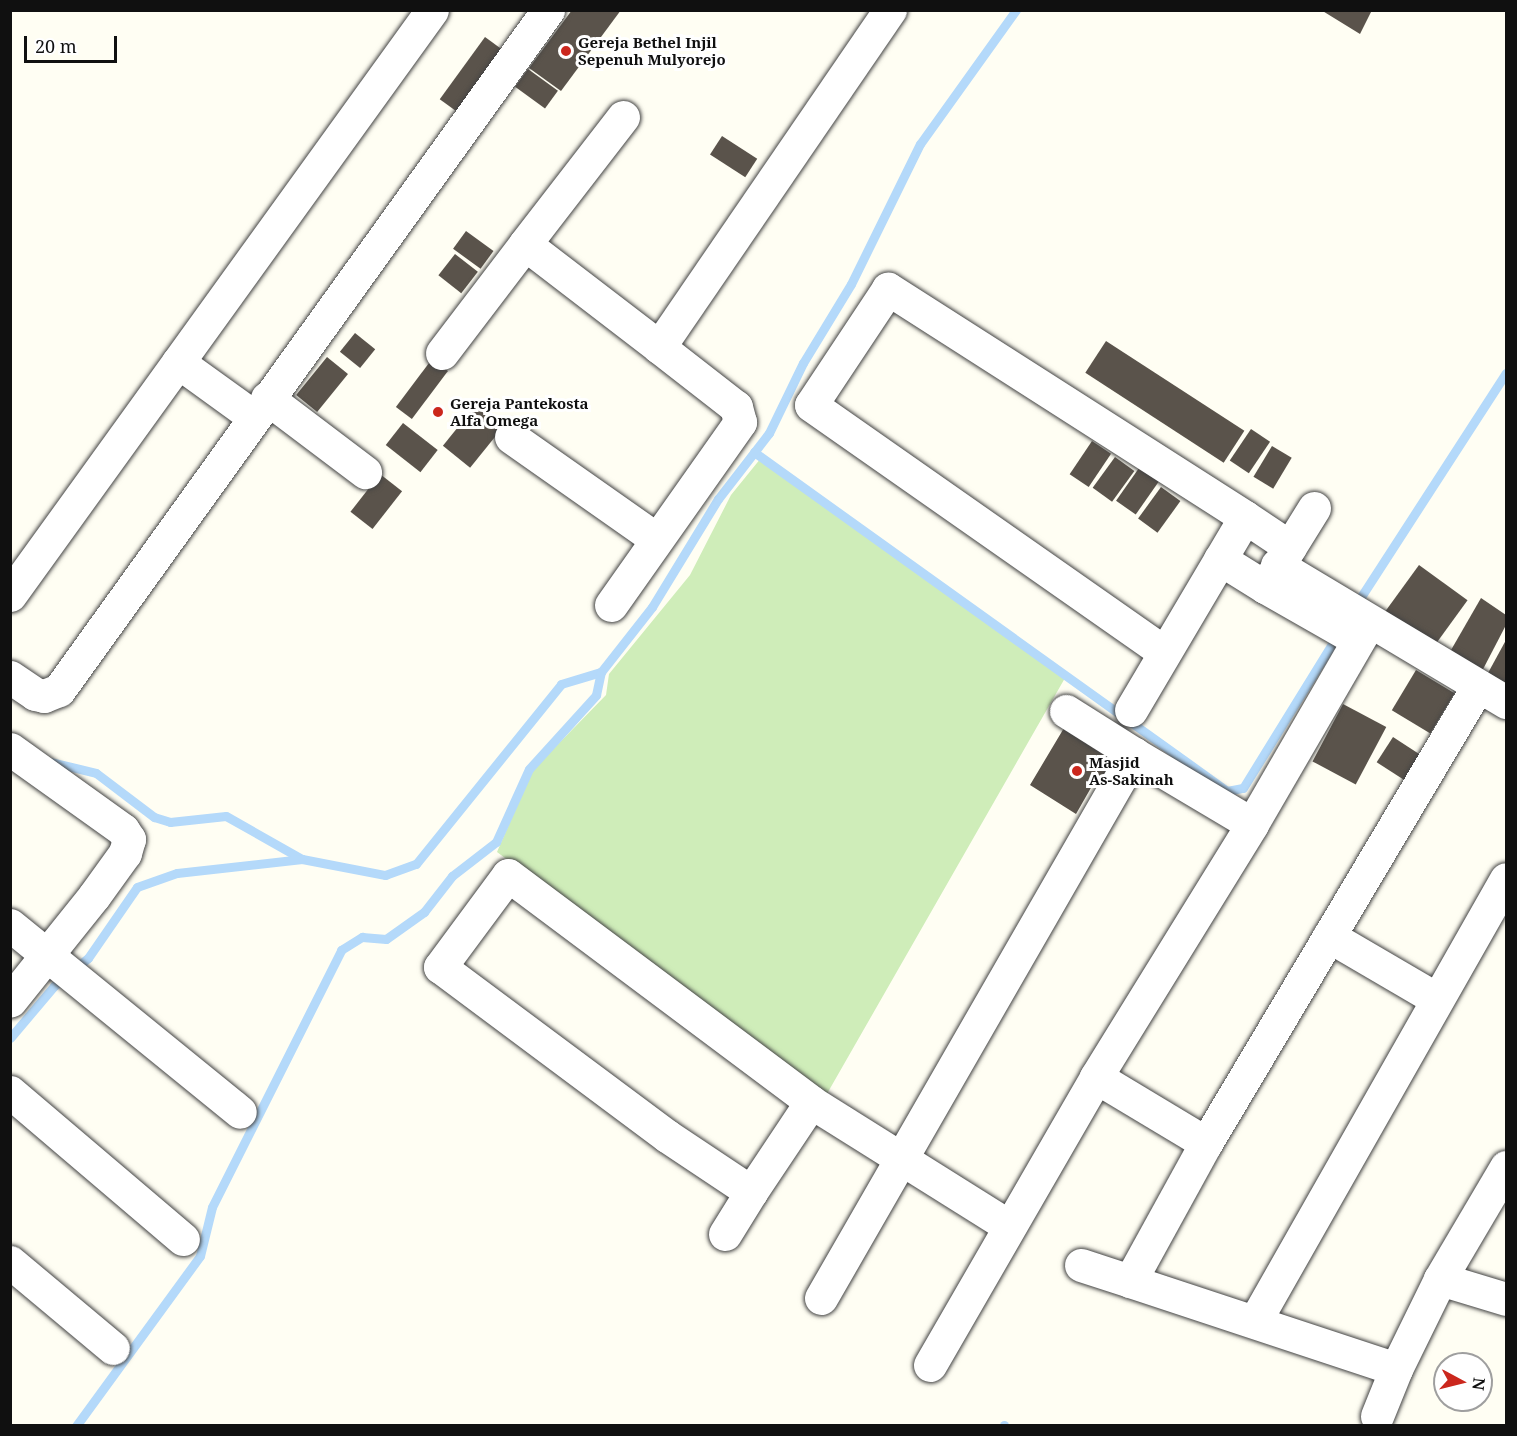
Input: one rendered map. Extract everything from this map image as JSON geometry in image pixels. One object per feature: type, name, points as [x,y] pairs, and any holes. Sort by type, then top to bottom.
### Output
[{"type":"street","points":[[10,595],[432,10]]},
{"type":"street","points":[[10,676],[35,694],[44,696],[59,690],[548,10]]},
{"type":"street","points":[[659,347],[890,10]]},
{"type":"street","points":[[442,353],[622,117]]},
{"type":"street","points":[[525,244],[659,347],[741,414],[740,422],[611,605]]},
{"type":"street","points":[[1162,651],[811,405],[888,289],[1245,517],[1277,566],[1363,631],[1478,686],[1506,702]]},
{"type":"street","points":[[178,362],[260,408],[365,472]]},
{"type":"street","points":[[510,437],[656,540]]},
{"type":"street","points":[[1277,566],[1314,508]]},
{"type":"street","points":[[1131,710],[1162,651],[1245,517]]},
{"type":"street","points":[[1220,559],[1277,566]]},
{"type":"street","points":[[930,1365],[1096,1077],[1252,824],[1363,631]]},
{"type":"street","points":[[1130,1281],[1206,1143],[1478,686]]},
{"type":"street","points":[[1066,711],[1252,824]]},
{"type":"street","points":[[10,749],[123,830],[129,839],[125,853],[64,965],[10,1001]]},
{"type":"street","points":[[821,1298],[902,1162],[1134,754]]},
{"type":"street","points":[[751,1192],[667,1136],[440,967],[508,875],[811,1101],[902,1162],[1010,1226]]},
{"type":"street","points":[[1255,1321],[1506,879]]},
{"type":"street","points":[[10,925],[64,965],[240,1112]]},
{"type":"street","points":[[1329,936],[1437,999]]},
{"type":"street","points":[[1096,1077],[1206,1143]]},
{"type":"street","points":[[10,1092],[183,1239]]},
{"type":"street","points":[[725,1234],[811,1101]]},
{"type":"street","points":[[1377,1416],[1396,1369],[1440,1279],[1506,1167]]},
{"type":"street","points":[[10,1262],[113,1348]]},
{"type":"street","points":[[1081,1265],[1396,1369]]},
{"type":"street","points":[[1440,1279],[1506,1299]]},
{"type":"green space","points":[[761,458],[1065,678],[824,1099],[497,852],[532,771],[606,695],[609,674],[690,575],[731,495]]},
{"type":"building","name":"Gereja Bethel Injil Sepenuh Mulyorejo","points":[[572,10],[621,10],[561,91],[529,68]]},
{"type":"building","points":[[1321,10],[1372,10],[1360,34]]},
{"type":"building","points":[[485,37],[511,56],[466,118],[440,99]]},
{"type":"building","points":[[528,69],[558,91],[545,109],[515,87]]},
{"type":"building","points":[[722,136],[757,159],[745,177],[710,154]]},
{"type":"building","points":[[466,231],[494,251],[481,269],[453,249]]},
{"type":"building","points":[[455,254],[478,272],[461,293],[438,275]]},
{"type":"building","points":[[355,333],[375,349],[360,368],[340,352]]},
{"type":"building","points":[[1106,341],[1244,431],[1224,463],[1085,373]]},
{"type":"building","points":[[327,357],[348,374],[317,412],[296,395]]},
{"type":"building","points":[[432,359],[448,371],[412,419],[396,407]]},
{"type":"building","points":[[475,406],[502,428],[470,468],[443,446]]},
{"type":"building","points":[[403,423],[438,450],[420,472],[386,445]]},
{"type":"building","points":[[1251,429],[1270,442],[1249,473],[1230,461]]},
{"type":"building","points":[[1092,441],[1111,454],[1089,487],[1070,474]]},
{"type":"building","points":[[1272,446],[1292,458],[1273,489],[1253,477]]},
{"type":"building","points":[[1115,457],[1134,471],[1112,502],[1093,488]]},
{"type":"building","points":[[1139,468],[1159,482],[1136,515],[1116,501]]},
{"type":"building","points":[[380,474],[402,491],[373,529],[350,512]]},
{"type":"building","points":[[1161,487],[1180,501],[1157,533],[1138,519]]},
{"type":"building","points":[[1419,565],[1468,600],[1428,655],[1379,620]]},
{"type":"building","points":[[1481,598],[1506,615],[1506,625],[1480,675],[1447,657]]},
{"type":"building","points":[[1506,640],[1506,683],[1488,673]]},
{"type":"building","points":[[1416,670],[1455,693],[1430,733],[1392,710]]},
{"type":"building","points":[[1343,704],[1386,727],[1356,784],[1312,761]]},
{"type":"building","name":"Masjid As-Sakinah","points":[[1064,728],[1121,764],[1107,785],[1096,779],[1076,814],[1030,785]]},
{"type":"building","points":[[1393,737],[1430,761],[1414,786],[1377,762]]},
{"type":"waterway","points":[[76,1426],[200,1256],[212,1207],[341,950],[362,937],[386,939],[424,912],[452,876],[496,842],[529,769],[596,695],[601,672],[652,607],[718,499],[769,433],[803,363],[851,284],[920,144],[1016,10]]},
{"type":"waterway","points":[[1357,603],[1506,373]]},
{"type":"waterway","points":[[754,452],[1227,791],[1243,788],[1333,642]]},
{"type":"waterway","points":[[51,762],[96,773],[154,817],[170,822],[226,816],[302,859],[385,875],[416,864],[561,684],[601,672]]},
{"type":"waterway","points":[[10,1038],[54,986],[88,958],[137,887],[177,873],[302,859]]},
{"type":"place","name":"Gereja Bethel Injil Sepenuh Mulyorejo","points":[[566,51]]},
{"type":"place","name":"Gereja Pantekosta Alfa Omega","points":[[438,412]]},
{"type":"place","name":"Masjid As-Sakinah","points":[[1077,771]]}]
